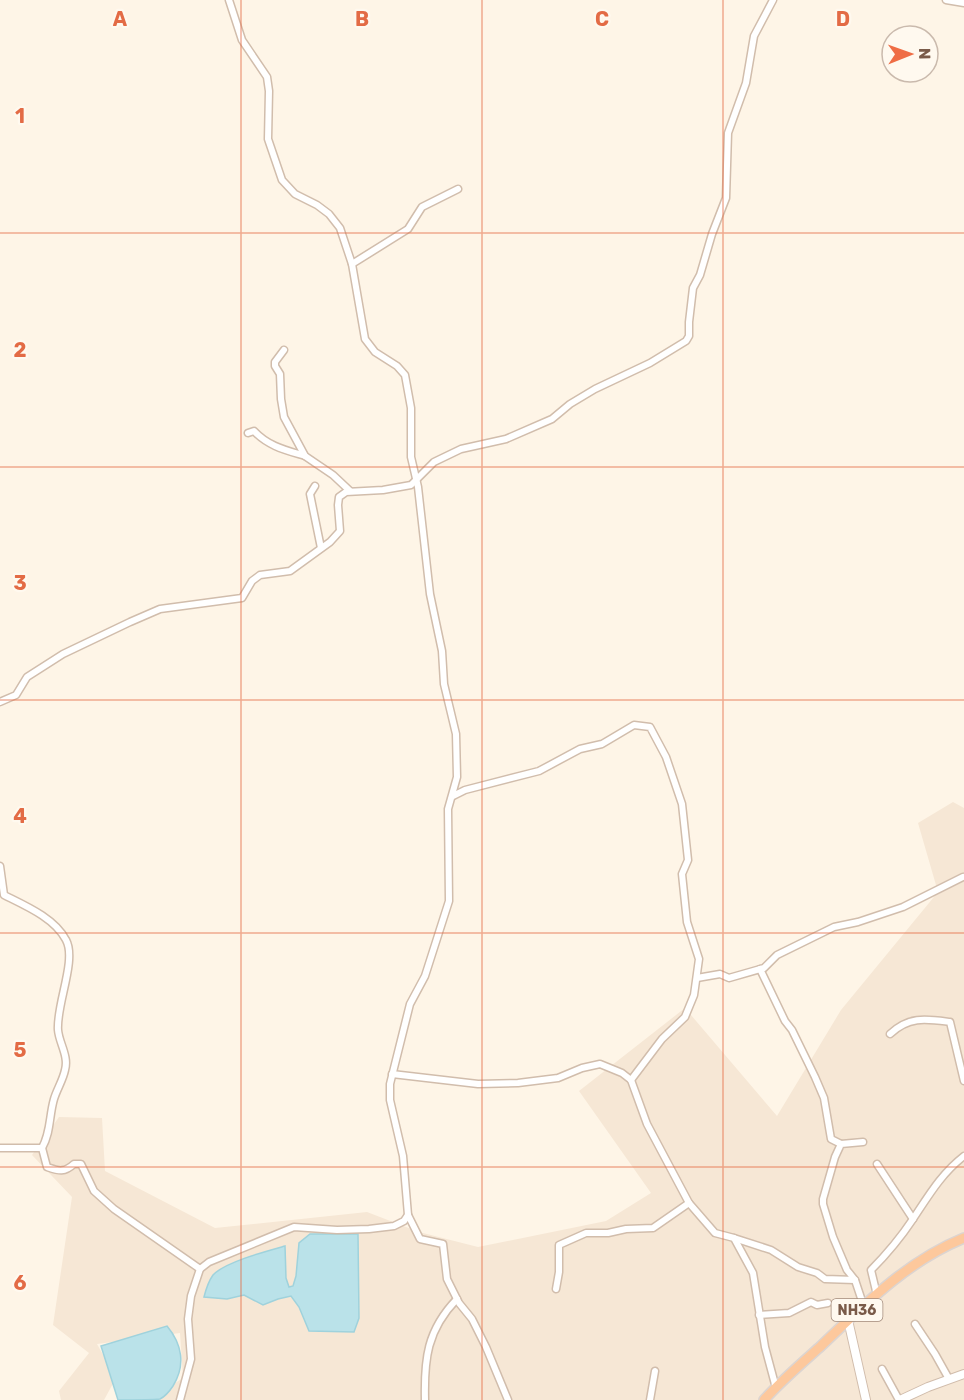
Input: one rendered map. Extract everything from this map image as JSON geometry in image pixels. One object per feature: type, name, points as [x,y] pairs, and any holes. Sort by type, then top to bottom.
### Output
[{"type":"highway","name":"NH36","points":[[764,1400],[863,1304],[913,1265],[940,1248],[964,1238]]},
{"type":"street","points":[[229,0],[242,40],[267,77],[268,139],[282,180],[295,194],[329,214],[340,228],[352,264],[365,339],[375,352],[397,366],[405,375],[411,408],[411,457],[416,478],[430,594],[442,651],[444,684],[456,734],[457,777],[448,809],[449,901],[425,976],[410,1004],[392,1074],[390,1100],[403,1156],[408,1215],[420,1239],[443,1244],[447,1279],[457,1299],[472,1319],[508,1400]]},
{"type":"street","points":[[0,702],[16,695],[27,677],[63,654],[160,609],[242,598],[252,582],[260,575],[290,571],[340,531],[339,497],[346,492],[382,490],[411,485],[434,462],[461,449],[495,443],[552,419],[570,404],[595,389],[650,363],[686,341],[690,336],[689,322],[693,288],[700,275],[726,198],[728,133],[746,83],[754,36],[773,0]]},
{"type":"street","points":[[946,0],[964,3]]},
{"type":"street","points":[[352,264],[408,229],[422,207],[458,189]]},
{"type":"street","points":[[284,350],[275,362],[275,366],[280,374],[284,417],[304,456]]},
{"type":"street","points":[[248,433],[254,431],[261,439],[277,447],[304,456],[333,475],[350,491]]},
{"type":"street","points":[[315,486],[310,494],[321,548]]},
{"type":"street","points":[[453,796],[465,790],[539,771],[580,749],[602,744],[634,725],[650,727],[666,757],[682,804],[688,860],[682,874],[687,922],[699,959],[694,995],[685,1017],[662,1040],[632,1080]]},
{"type":"street","points":[[0,866],[4,895],[30,908],[56,927],[66,940],[70,953],[58,1030],[66,1068],[54,1100],[48,1137],[42,1148],[46,1167],[62,1172],[74,1164],[81,1164],[94,1191],[114,1209],[200,1269]]},
{"type":"street","points":[[696,978],[720,974],[729,978],[764,968],[777,954],[834,927],[858,922],[903,907],[963,877]]},
{"type":"street","points":[[760,969],[824,1098],[831,1139],[841,1144],[863,1142]]},
{"type":"street","points":[[890,1034],[899,1025],[924,1018],[950,1022],[964,1081]]},
{"type":"street","points":[[392,1074],[478,1084],[518,1083],[558,1078],[582,1068],[600,1065],[622,1073],[632,1080],[647,1124],[689,1203],[715,1233],[771,1250],[798,1267],[818,1273],[825,1279],[855,1280]]},
{"type":"street","points":[[841,1144],[823,1199],[833,1237],[847,1270],[855,1280],[863,1304]]},
{"type":"street","points":[[0,1148],[42,1148]]},
{"type":"street","points":[[877,1295],[871,1270],[913,1219],[941,1176],[964,1156]]},
{"type":"street","points":[[877,1164],[913,1219]]},
{"type":"street","points":[[556,1289],[560,1272],[560,1245],[586,1233],[608,1233],[626,1228],[653,1228],[689,1203]]},
{"type":"street","points":[[180,1400],[191,1359],[188,1319],[191,1296],[200,1269],[209,1262],[294,1227],[337,1230],[369,1229],[394,1226],[404,1221],[408,1215]]},
{"type":"street","points":[[734,1238],[753,1273],[759,1315],[776,1388]]},
{"type":"street","points":[[425,1400],[425,1365],[429,1342],[444,1312],[457,1299]]},
{"type":"street","points":[[759,1315],[789,1313],[811,1302],[818,1305],[828,1303]]},
{"type":"street","points":[[848,1320],[866,1400]]},
{"type":"street","points":[[915,1324],[949,1379]]},
{"type":"street","points":[[882,1369],[900,1400],[964,1374]]},
{"type":"street","points":[[650,1400],[655,1371]]},
{"type":"shaded area","points":[[953,802],[964,808],[964,1400],[149,1400],[183,1378],[180,1333],[97,1344],[116,1378],[104,1400],[61,1400],[59,1391],[89,1353],[53,1325],[72,1197],[32,1155],[59,1117],[102,1118],[105,1171],[215,1228],[367,1212],[419,1232],[478,1247],[606,1221],[651,1193],[579,1091],[685,1008],[777,1116],[841,1010],[938,892],[918,823]]},
{"type":"water","points":[[310,1234],[358,1234],[359,1318],[354,1332],[309,1331],[299,1307],[291,1296],[263,1305],[244,1295],[227,1299],[204,1297],[210,1280],[219,1270],[285,1246],[286,1278],[289,1287],[293,1286],[299,1243]]},
{"type":"water","points":[[167,1326],[179,1347],[181,1363],[173,1386],[160,1399],[118,1400],[101,1346]]}]
